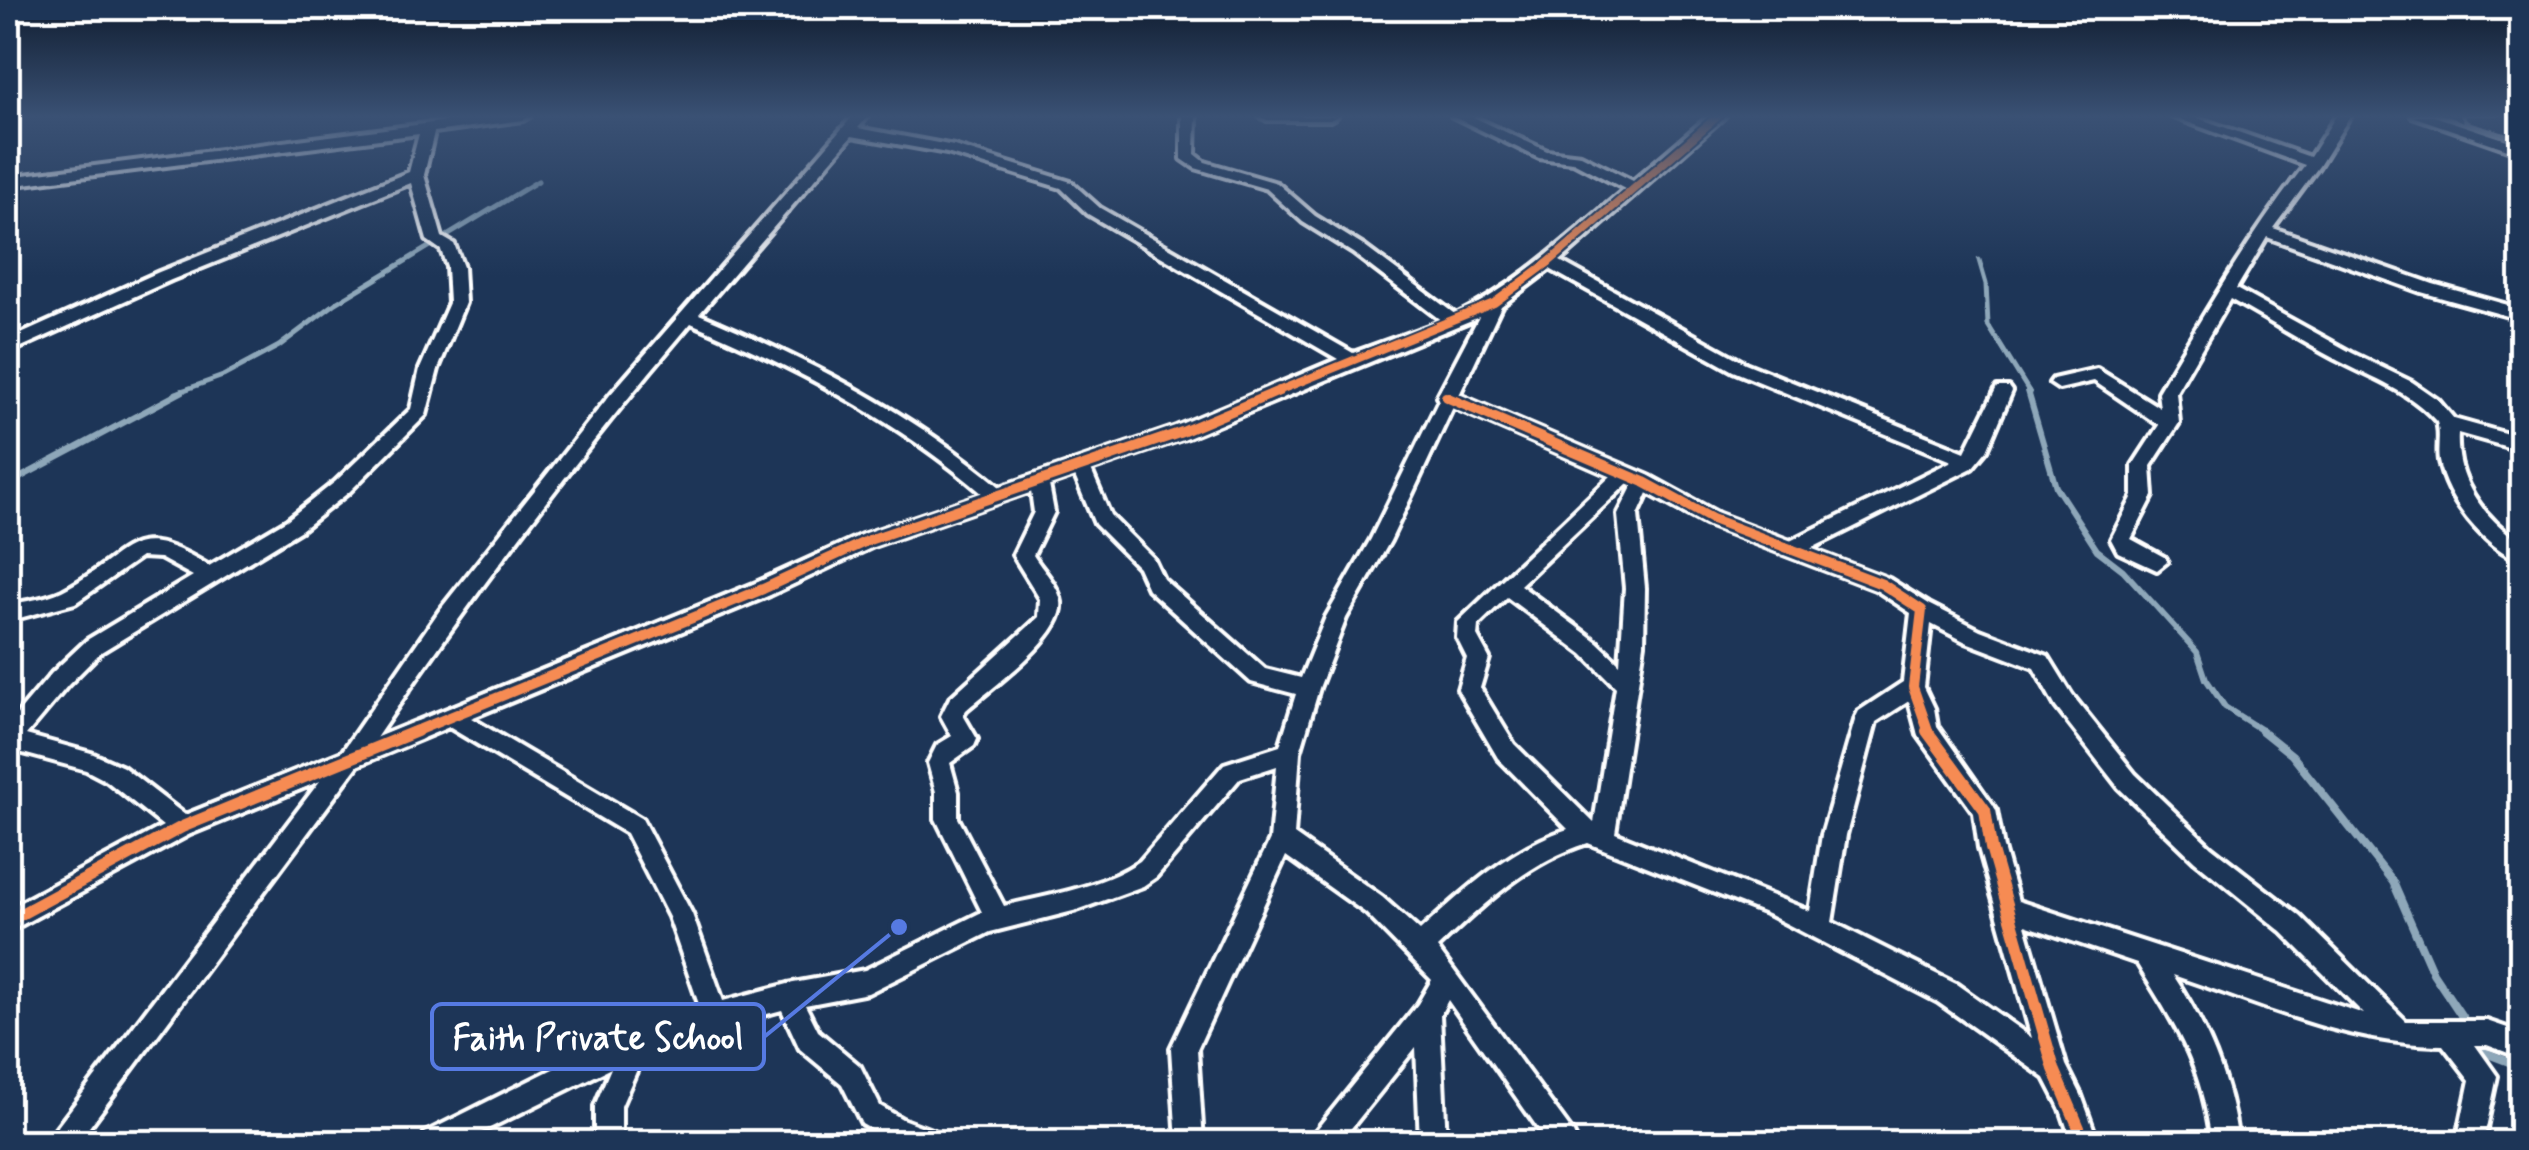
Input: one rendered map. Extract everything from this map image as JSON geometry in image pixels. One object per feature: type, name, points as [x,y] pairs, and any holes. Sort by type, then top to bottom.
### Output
[{"type":"street","points":[[8,182],[102,170]]},
{"type":"street","points":[[182,827],[103,768],[8,740],[84,655],[306,516],[420,411],[429,368],[457,303],[452,257],[448,247],[435,240],[417,170]]},
{"type":"street","points":[[62,1142],[350,758],[447,616],[616,399],[816,170]]},
{"type":"street","points":[[1017,170],[1066,185],[1094,211],[1352,360]]},
{"type":"street","points":[[1216,170],[1272,186],[1309,219],[1359,250],[1454,322]]},
{"type":"street","points":[[1599,170],[1635,188]]},
{"type":"street","points":[[8,922],[182,827],[763,588],[870,540],[1182,432],[1494,304],[1656,170]]},
{"type":"street","points":[[2157,562],[2125,547],[2122,536],[2143,496],[2142,465],[2170,423],[2167,392],[2263,230],[2309,170]]},
{"type":"street","points":[[8,347],[165,276],[416,174]]},
{"type":"street","points":[[2263,230],[2426,288],[2522,315]]},
{"type":"street","points":[[1549,262],[1739,367],[1967,460]]},
{"type":"street","points":[[2226,290],[2404,387],[2441,413],[2448,424],[2447,456],[2452,472],[2486,527],[2522,554]]},
{"type":"street","points":[[1190,1142],[1182,1062],[1188,1035],[1282,840],[1290,752],[1308,688],[1326,639],[1380,541],[1494,304]]},
{"type":"street","points":[[690,316],[793,362],[918,429],[998,496]]},
{"type":"street","points":[[2060,383],[2097,375],[2170,423]]},
{"type":"street","points":[[1794,548],[1967,460],[1978,450],[2003,392]]},
{"type":"street","points":[[1446,397],[1634,478],[1712,519],[1882,584],[1973,636],[2041,662],[2064,701],[2127,782],[2203,854],[2292,924],[2401,1033]]},
{"type":"street","points":[[2448,424],[2522,445]]},
{"type":"street","points":[[1080,465],[1102,519],[1146,562],[1155,584],[1259,676],[1308,688]]},
{"type":"street","points":[[1634,478],[1468,622],[1467,638],[1478,651],[1470,688],[1506,751],[1596,835],[1776,906],[1947,992],[2054,1069]]},
{"type":"street","points":[[1596,835],[1634,644],[1628,515],[1634,478]]},
{"type":"street","points":[[998,918],[947,818],[947,792],[939,764],[945,752],[966,739],[952,716],[958,704],[1043,630],[1051,617],[1052,599],[1023,555],[1044,512],[1039,482]]},
{"type":"street","points":[[8,612],[74,594],[125,554],[142,547],[175,554],[209,576]]},
{"type":"street","points":[[1507,586],[1590,648],[1627,684]]},
{"type":"street","points":[[1922,610],[1913,687],[1923,708],[1926,730],[1984,810],[1998,876],[2012,910],[2054,1069],[2085,1142]]},
{"type":"street","points":[[1819,928],[1834,835],[1866,717],[1913,687]]},
{"type":"street","points":[[448,716],[634,826],[680,914],[716,1013]]},
{"type":"street","points":[[434,1142],[636,1041],[716,1013],[868,981],[998,918],[1077,899],[1142,875],[1232,771],[1290,752]]},
{"type":"street","points":[[1420,947],[1518,864],[1566,838],[1596,835]]},
{"type":"street","points":[[1282,840],[1374,905],[1420,947],[1447,978],[1564,1142]]},
{"type":"street","points":[[2012,910],[2363,1026],[2401,1033],[2487,1034],[2522,1046]]},
{"type":"street","points":[[2146,956],[2184,1011],[2212,1068],[2225,1142]]},
{"type":"street","points":[[1323,1142],[1427,1013],[1447,978]]},
{"type":"street","points":[[788,996],[809,1040],[850,1075],[871,1115],[895,1130],[930,1142]]},
{"type":"street","points":[[1427,1013],[1433,1142]]},
{"type":"street","points":[[2447,1031],[2484,1076],[2470,1142]]},
{"type":"street","points":[[608,1142],[608,1106],[636,1041]]},
{"type":"waterway","points":[[176,393],[223,376],[279,346],[336,303],[538,181]]},
{"type":"waterway","points":[[1979,260],[1986,284],[1988,325],[2030,393]]},
{"type":"waterway","points":[[8,484],[183,391]]},
{"type":"waterway","points":[[2028,391],[2056,487],[2097,550],[2123,570],[2197,652],[2206,679],[2225,707],[2266,733]]},
{"type":"waterway","points":[[2262,731],[2292,755],[2393,882],[2433,973],[2467,1024]]},
{"type":"waterway","points":[[2473,1042],[2488,1054],[2522,1067]]},
{"type":"cycle path","points":[[8,921],[182,827],[763,589],[869,540],[1182,432],[1352,360],[1455,322],[1494,303],[1549,262],[1656,170]]},
{"type":"cycle path","points":[[1446,397],[1644,482],[1712,519],[1882,584],[1922,610],[1913,687],[1923,708],[1926,729],[1985,810],[1991,848],[2054,1069],[2085,1142]]},
{"type":"place","name":"Faith Private School","points":[[899,927]]}]
